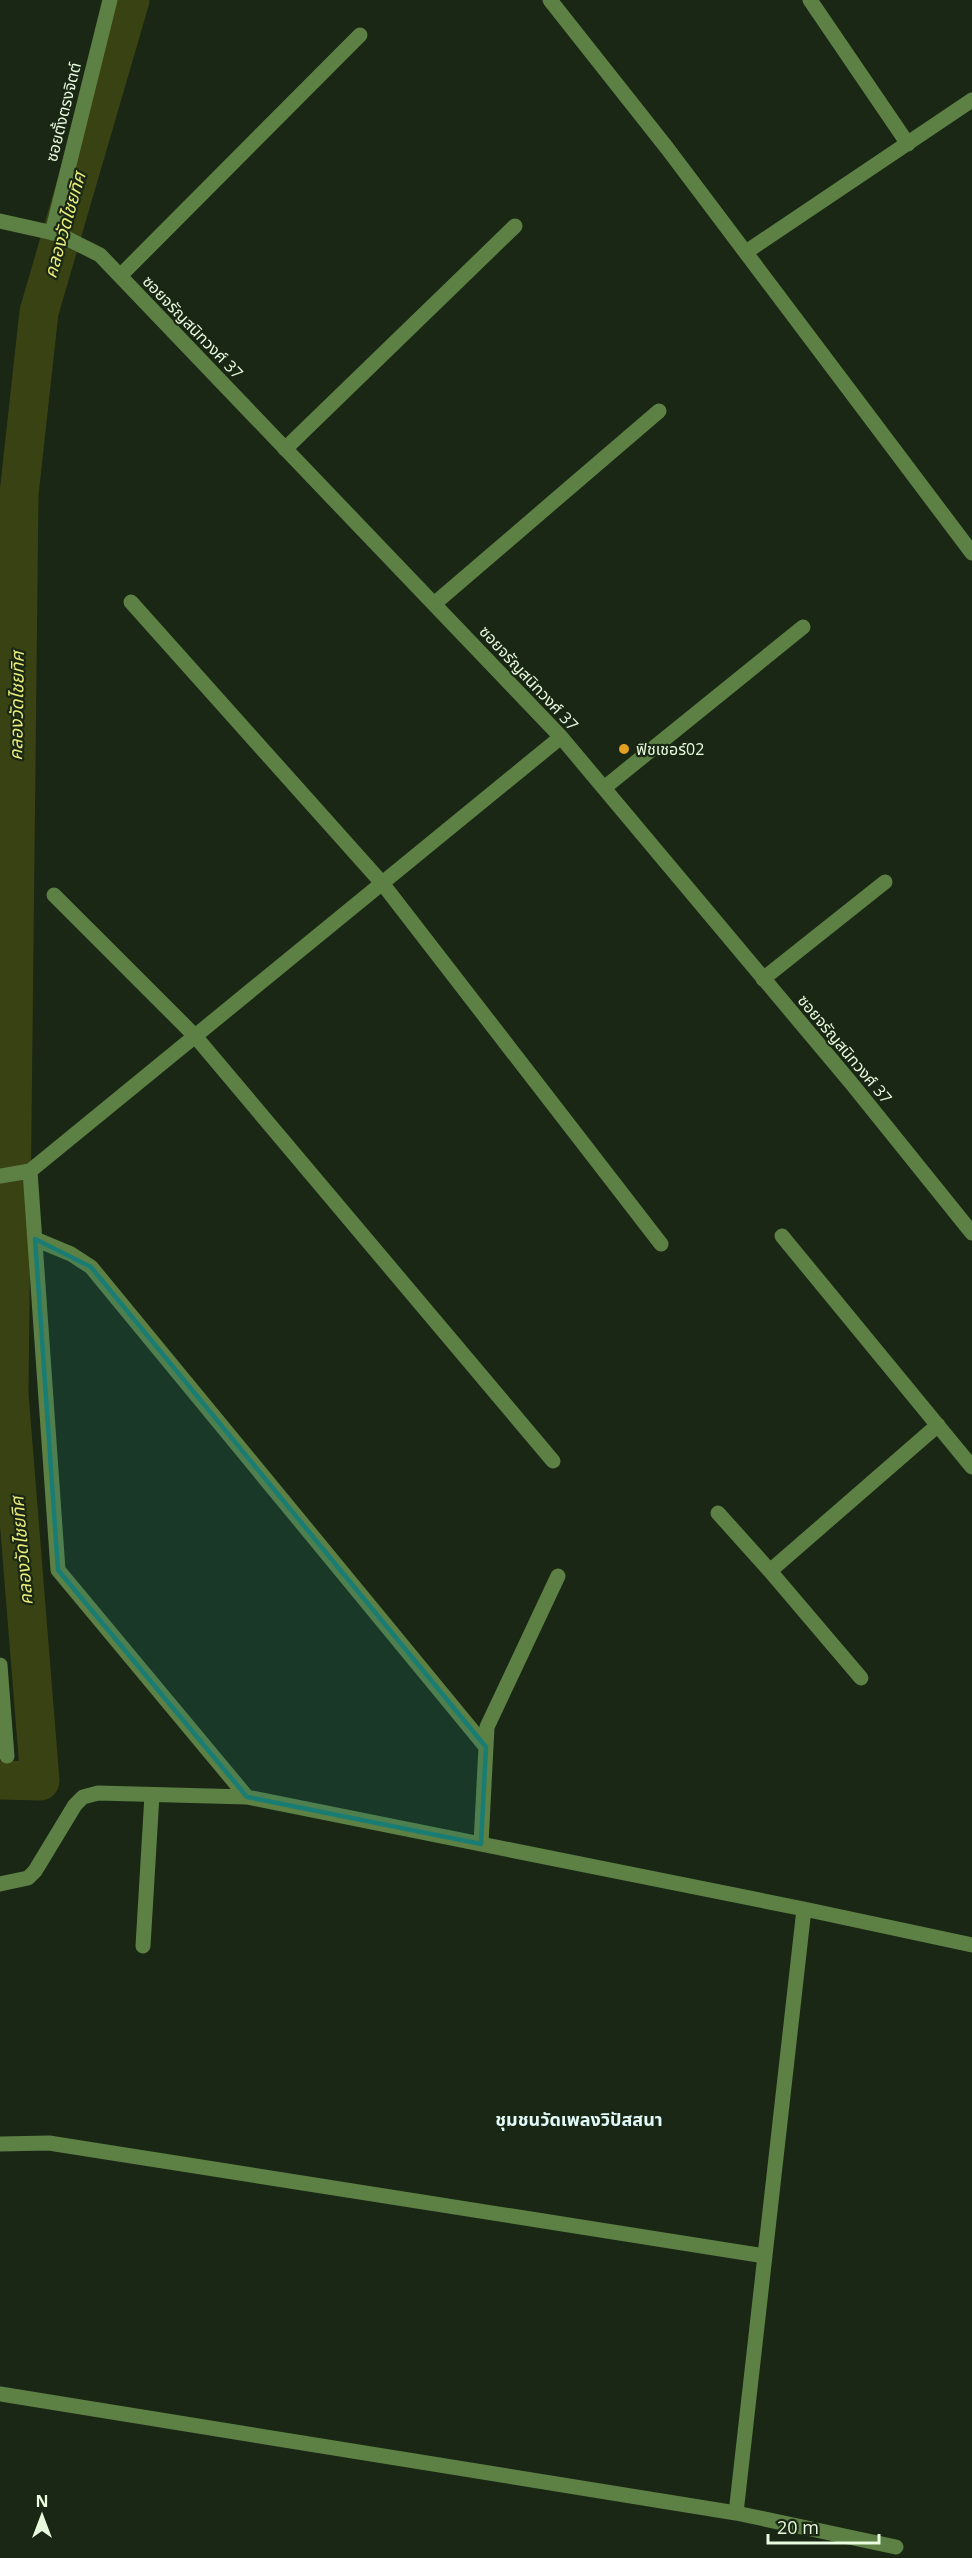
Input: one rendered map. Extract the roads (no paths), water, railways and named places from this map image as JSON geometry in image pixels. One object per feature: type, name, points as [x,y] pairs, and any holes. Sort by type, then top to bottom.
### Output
[{"type":"street","name":"ซอยตั้งตรงจิตต์","points":[[55,234],[110,0]]},
{"type":"street","points":[[550,0],[668,148],[972,553]]},
{"type":"street","points":[[810,0],[908,144]]},
{"type":"street","points":[[120,276],[360,35]]},
{"type":"street","points":[[746,252],[972,100]]},
{"type":"street","name":"ซอยจรัญสนิทวงศ์ 37","points":[[0,221],[55,234],[100,255],[561,737],[764,979],[972,1233]]},
{"type":"street","points":[[285,449],[515,226]]},
{"type":"street","points":[[434,604],[659,411]]},
{"type":"street","points":[[131,602],[382,883],[662,1244]]},
{"type":"street","points":[[604,788],[803,627]]},
{"type":"street","points":[[0,1176],[28,1172],[561,737]]},
{"type":"street","points":[[764,979],[885,882]]},
{"type":"street","points":[[54,895],[195,1036],[553,1461]]},
{"type":"street","points":[[28,1172],[58,1570],[247,1797]]},
{"type":"street","points":[[782,1236],[972,1467]]},
{"type":"street","points":[[34,1239],[71,1254],[91,1267],[486,1747]]},
{"type":"street","points":[[770,1571],[938,1425]]},
{"type":"street","points":[[718,1513],[861,1677]]},
{"type":"street","points":[[481,1844],[487,1727],[558,1576]]},
{"type":"street","points":[[0,1665],[7,1756]]},
{"type":"street","points":[[0,1884],[28,1878],[35,1871],[75,1805],[83,1797],[98,1793],[247,1797],[972,1945]]},
{"type":"street","points":[[143,1946],[152,1795]]},
{"type":"street","points":[[736,2514],[804,1909]]},
{"type":"street","points":[[0,2144],[49,2143],[765,2256]]},
{"type":"street","points":[[0,2394],[736,2514],[896,2547]]},
{"type":"waterway","name":"คลองวัดไชยทิศ","points":[[0,1780],[40,1781],[9,1394],[19,494],[39,312],[130,0]]},
{"type":"place","name":"ฟิชเชอร์02","points":[[624,749]]},
{"type":"district","name":"ชุมชนวัดเพลงวิปัสสนา","points":[[579,2119]]}]
